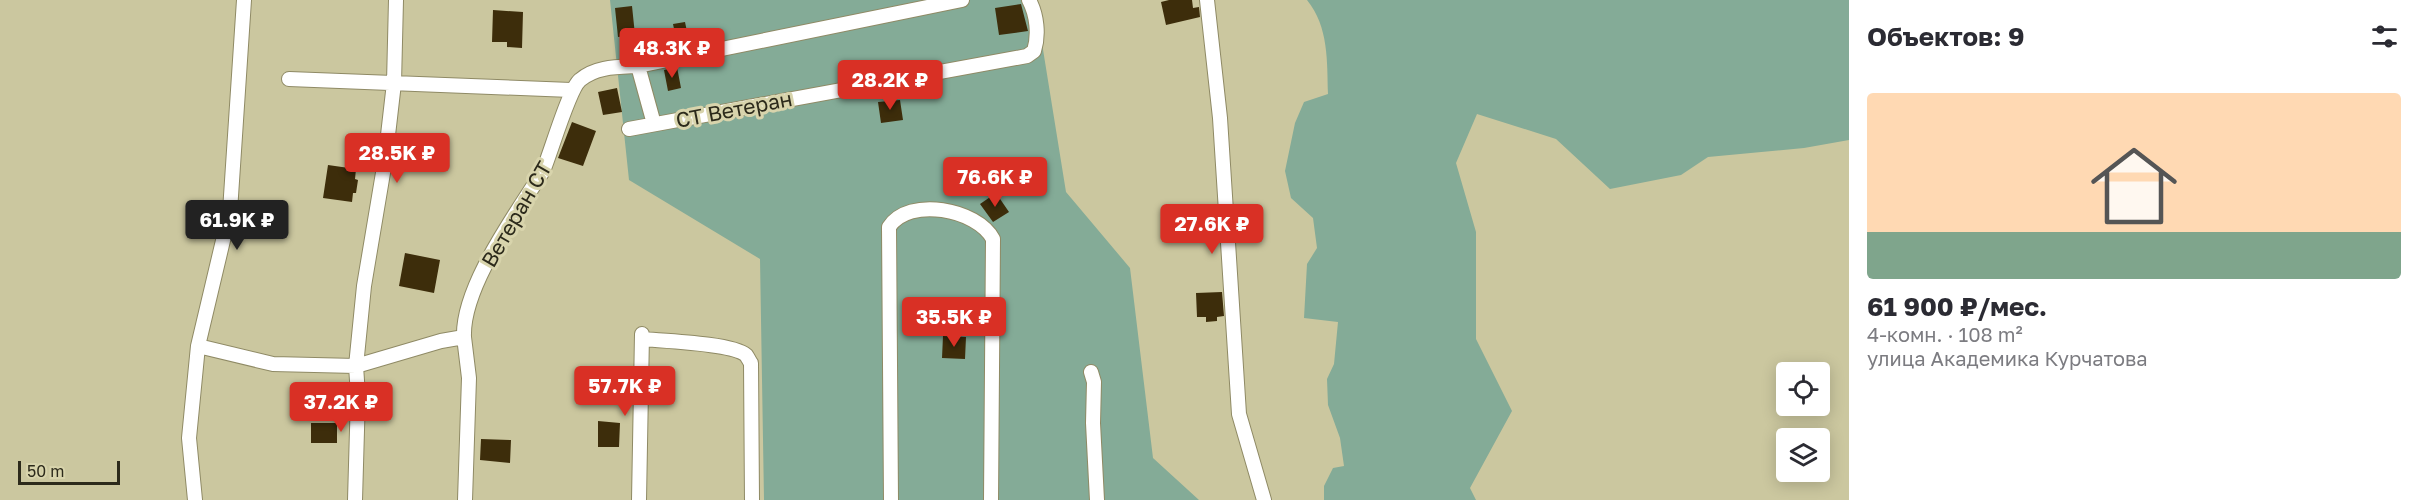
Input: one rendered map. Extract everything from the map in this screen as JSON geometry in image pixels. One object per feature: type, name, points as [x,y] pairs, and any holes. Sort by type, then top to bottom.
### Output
[{"type":"street","points":[[195,500],[189,438],[198,346],[230,211],[244,0]]},
{"type":"street","points":[[355,500],[358,395],[356,366],[364,286],[385,161],[394,83],[396,0]]},
{"type":"street","points":[[288,79],[571,90],[578,81],[589,74],[612,67],[638,66],[963,0]]},
{"type":"street","name":"СТ Ветеран","points":[[629,129],[1027,56],[1034,51],[1037,42],[1033,8],[1029,0]]},
{"type":"street","points":[[1207,0],[1220,118],[1239,414],[1264,500]]},
{"type":"street","points":[[638,66],[654,124]]},
{"type":"street","name":"Ветеран СТ","points":[[465,500],[469,378],[463,322],[473,289],[543,171],[571,90]]},
{"type":"street","points":[[891,500],[889,227],[895,218],[907,212],[930,209],[953,212],[973,219],[987,228],[993,239],[991,500]]},
{"type":"street","points":[[198,346],[273,364],[356,366],[441,341],[464,337]]},
{"type":"street","points":[[639,500],[642,337],[718,346],[747,355],[751,363],[752,500]]},
{"type":"street","points":[[1091,372],[1094,382],[1096,500]]},
{"type":"green space","points":[[610,0],[1035,0],[1066,192],[1130,268],[1153,458],[1199,500],[764,500],[760,259],[629,180]]},
{"type":"green space","points":[[1307,0],[1849,0],[1849,140],[1804,148],[1708,157],[1681,175],[1610,189],[1556,139],[1477,114],[1456,163],[1476,232],[1476,339],[1512,411],[1470,488],[1476,500],[1324,500],[1324,486],[1333,468],[1344,466],[1340,438],[1328,405],[1327,379],[1334,364],[1338,322],[1304,318],[1307,264],[1317,248],[1313,218],[1291,198],[1285,171],[1295,123],[1304,102],[1328,94],[1327,57],[1323,33],[1314,10]]},
{"type":"building","points":[[1192,0],[1193,8],[1199,7],[1200,17],[1166,25],[1161,2]]},
{"type":"building","points":[[1021,4],[1028,31],[999,35],[995,8]]},
{"type":"building","points":[[632,6],[635,35],[618,37],[615,8]]},
{"type":"building","points":[[493,10],[523,12],[522,48],[507,47],[507,42],[492,42]]},
{"type":"building","points":[[685,22],[690,46],[678,48],[673,24]]},
{"type":"building","points":[[677,67],[681,88],[668,91],[664,70]]},
{"type":"building","points":[[617,88],[622,112],[603,115],[598,92]]},
{"type":"building","points":[[900,100],[903,120],[881,123],[878,102]]},
{"type":"building","points":[[572,122],[596,131],[583,166],[558,158]]},
{"type":"building","points":[[328,165],[356,169],[355,179],[358,180],[352,202],[323,198]]},
{"type":"building","points":[[996,193],[1009,212],[993,222],[980,204]]},
{"type":"building","points":[[405,253],[440,260],[434,293],[399,286]]},
{"type":"building","points":[[1222,292],[1224,316],[1217,317],[1217,321],[1206,322],[1206,317],[1197,317],[1196,293]]},
{"type":"building","points":[[943,336],[966,337],[965,359],[942,358]]},
{"type":"building","points":[[598,421],[620,423],[619,447],[598,447]]},
{"type":"building","points":[[311,423],[337,423],[337,443],[311,443]]},
{"type":"building","points":[[481,439],[511,440],[510,463],[480,460]]}]
